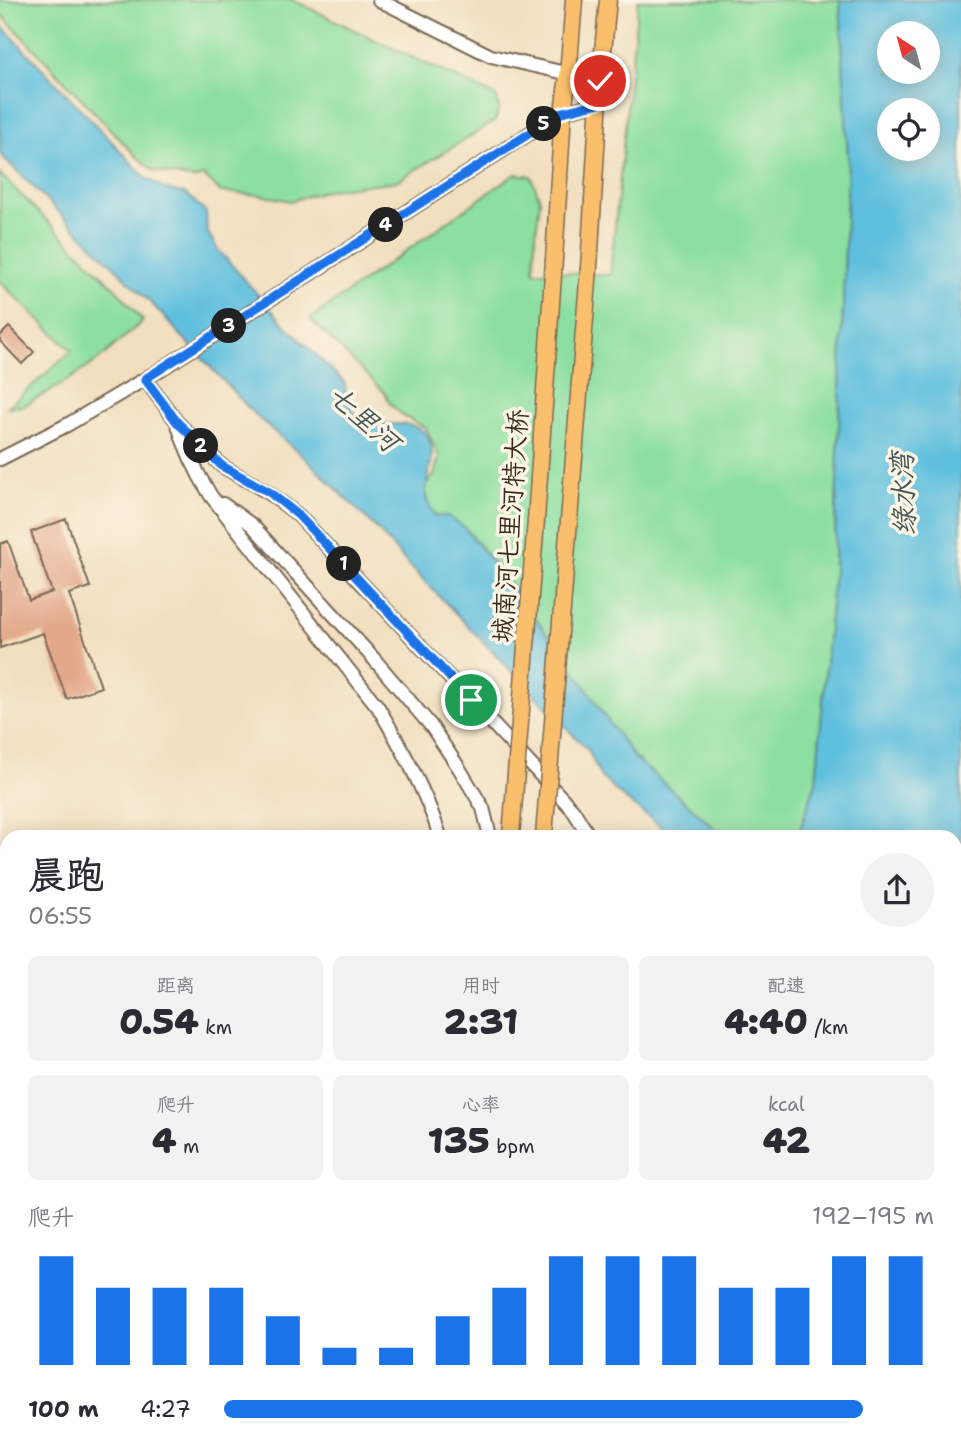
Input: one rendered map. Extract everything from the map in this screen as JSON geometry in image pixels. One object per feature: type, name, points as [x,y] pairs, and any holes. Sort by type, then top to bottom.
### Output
[{"type":"main road","name":"城南河七里河特大桥","points":[[511,830],[573,0]]},
{"type":"main road","points":[[544,830],[608,0]]},
{"type":"street","points":[[379,0],[491,56],[600,81]]},
{"type":"street","points":[[0,459],[66,425],[150,376],[563,112],[599,103]]},
{"type":"street","points":[[150,376],[177,422],[222,466],[269,492],[298,515],[573,810],[585,830]]},
{"type":"street","points":[[177,422],[183,445],[211,496],[378,707],[421,786],[438,830]]},
{"type":"street","points":[[211,496],[252,526],[374,659],[431,726],[482,808],[488,830]]},
{"type":"green space","points":[[0,0],[293,0],[496,96],[499,109],[495,121],[397,181],[327,190],[291,201],[221,192],[204,176],[194,179],[154,171],[135,155],[0,13]]},
{"type":"green space","points":[[638,0],[840,0],[848,160],[834,570],[816,782],[800,830],[716,830],[634,757],[505,577],[464,527],[436,516],[426,501],[426,485],[434,476],[439,456],[426,428],[405,417],[391,405],[385,393],[310,319],[515,174],[531,176],[540,200],[534,271],[610,275]]},
{"type":"green space","points":[[0,174],[116,289],[143,321],[98,360],[61,385],[23,406],[8,407],[72,351],[0,282]]},
{"type":"water","name":"绿水湾","points":[[840,0],[961,0],[961,830],[800,830],[816,782],[834,570],[848,160]]},
{"type":"water","points":[[0,24],[145,177],[164,189],[186,194],[206,212],[207,231],[218,250],[285,325],[345,383],[348,402],[358,417],[377,424],[417,427],[425,433],[432,447],[426,497],[436,516],[447,516],[464,527],[582,681],[634,757],[716,830],[665,830],[601,777],[588,750],[376,528],[305,458],[255,415],[154,306],[0,154]]},
{"type":"building","points":[[9,327],[34,352],[22,364],[0,341],[0,336]]},
{"type":"building","points":[[66,519],[90,587],[69,594],[101,687],[67,699],[43,633],[0,648],[0,544],[8,541],[29,600],[52,592],[31,532]]},
{"type":"route","points":[[471,700],[298,515],[269,492],[222,466],[177,422],[145,379],[563,112],[599,103],[600,81]]},
{"type":"water label","name":"七里河","points":[[364,418]]}]
